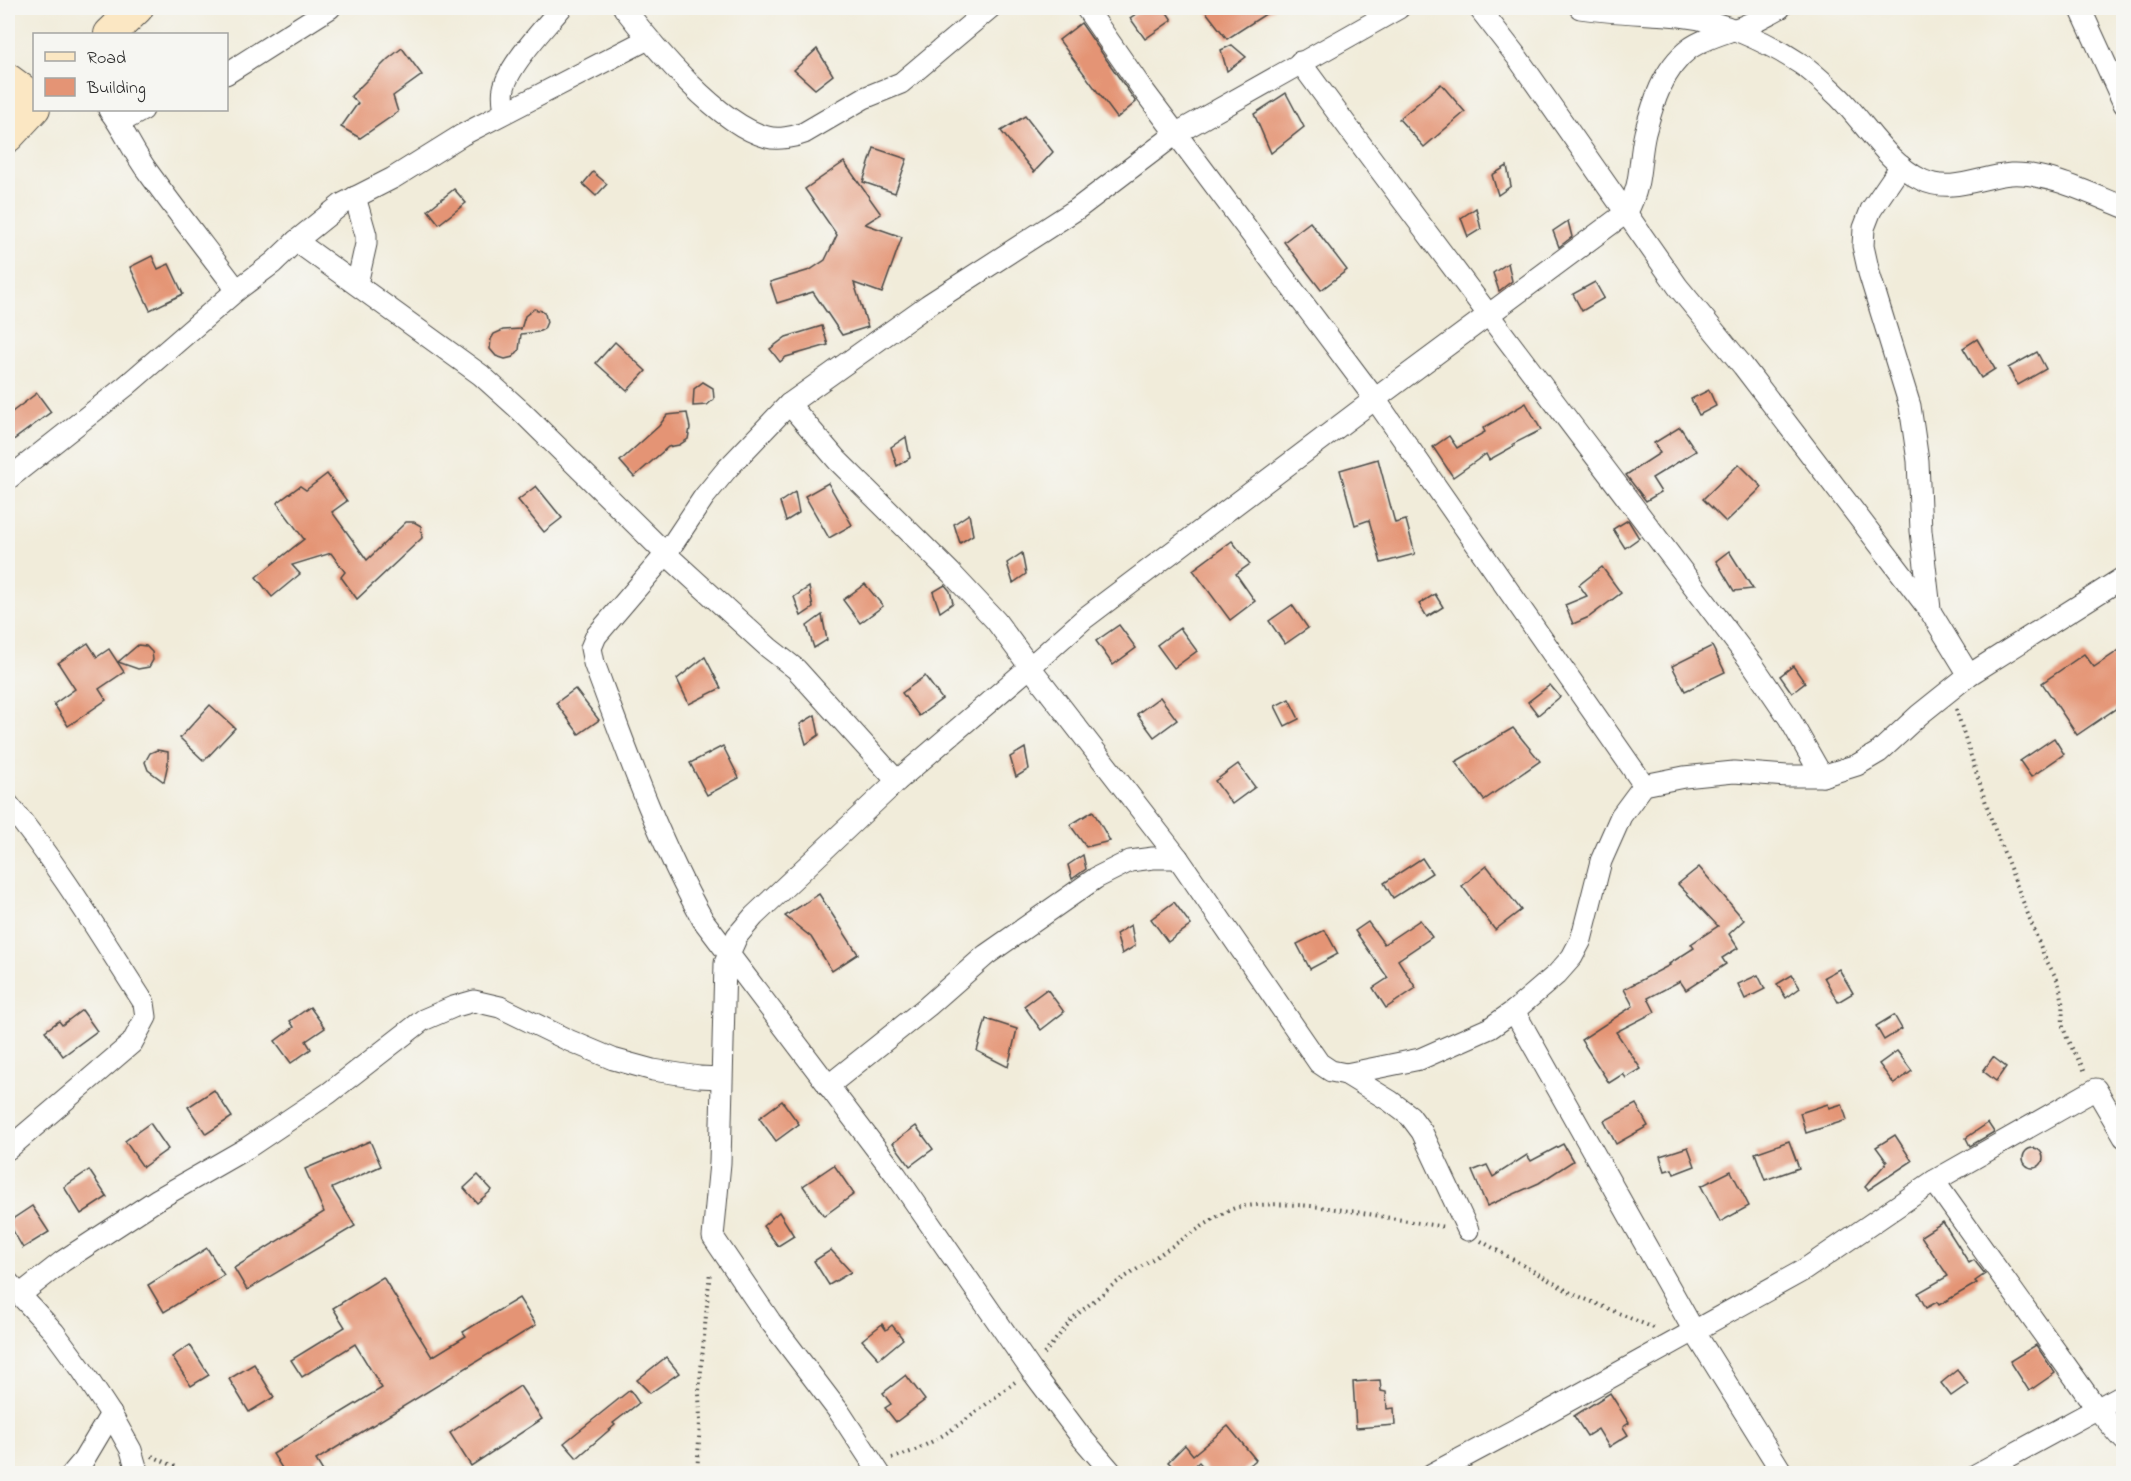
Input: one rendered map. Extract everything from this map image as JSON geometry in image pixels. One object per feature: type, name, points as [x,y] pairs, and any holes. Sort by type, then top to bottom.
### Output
[{"type":"main road","points":[[111,33],[137,8]]},
{"type":"main road","points":[[8,80],[33,98]]},
{"type":"main road","points":[[8,135],[33,109]]},
{"type":"street","points":[[228,73],[330,8]]},
{"type":"street","points":[[506,112],[503,100],[504,87],[523,54],[561,8]]},
{"type":"street","points":[[624,8],[648,39],[684,77],[728,117],[769,138],[804,134],[864,98],[901,83],[990,8]]},
{"type":"street","points":[[1086,8],[1142,87],[1375,399],[1644,785]]},
{"type":"street","points":[[1113,1473],[1082,1438],[1031,1370],[896,1175],[711,933],[691,900],[637,778],[594,663],[591,648],[596,636],[666,554],[709,490],[789,404],[928,305],[1077,209],[1177,133],[1399,8]]},
{"type":"street","points":[[1479,8],[1518,57],[1678,287],[1743,366],[1930,612],[1969,675]]},
{"type":"street","points":[[1580,8],[1682,16],[1734,30],[1779,51],[1803,65],[1840,99],[1901,166],[1921,180],[1934,184],[1968,184],[2010,174],[2035,176],[2124,207]]},
{"type":"street","points":[[877,1468],[840,1413],[770,1321],[713,1237],[720,1163],[724,972],[728,954],[737,936],[754,916],[897,781],[1085,618],[1627,212],[1635,196],[1641,173],[1645,134],[1662,83],[1674,64],[1690,49],[1780,8]]},
{"type":"street","points":[[2080,8],[2124,104]]},
{"type":"street","points":[[8,479],[126,386],[237,290],[273,263],[342,204],[393,178],[462,135],[648,39]]},
{"type":"street","points":[[1300,62],[1753,666],[1789,718],[1822,776]]},
{"type":"street","points":[[138,111],[114,116],[147,170],[237,290]]},
{"type":"street","points":[[1901,166],[1871,210],[1864,228],[1863,246],[1869,273],[1910,406],[1918,461],[1921,531],[1930,612]]},
{"type":"street","points":[[355,197],[366,235],[357,284]]},
{"type":"street","points":[[296,241],[481,375],[570,458],[666,554],[796,669],[897,781]]},
{"type":"street","points":[[789,404],[837,460],[996,621],[1178,858],[1318,1063],[1332,1071],[1346,1074],[1410,1116],[1422,1132],[1468,1230]]},
{"type":"street","points":[[1346,1074],[1420,1059],[1490,1028],[1514,1011],[1557,974],[1572,957],[1581,940],[1601,861],[1621,816],[1644,785],[1684,777],[1734,772],[1822,776],[1857,765],[1879,752],[1949,689],[2124,577]]},
{"type":"street","points":[[8,804],[59,872],[144,1003],[146,1017],[132,1043],[8,1149]]},
{"type":"street","points":[[828,1086],[928,1006],[986,955],[1096,878],[1130,861],[1178,858]]},
{"type":"street","points":[[138,1473],[131,1450],[111,1414],[54,1332],[14,1288],[73,1255],[158,1199],[247,1148],[329,1093],[423,1020],[453,1007],[474,1001],[500,1007],[568,1040],[614,1059],[653,1070],[722,1078]]},
{"type":"street","points":[[1514,1011],[1687,1335],[1783,1473]]},
{"type":"street","points":[[1431,1473],[1539,1417],[1804,1270],[1934,1181],[2096,1089],[2124,1137]]},
{"type":"street","points":[[1934,1181],[2097,1409],[2124,1440]]},
{"type":"street","points":[[1977,1473],[2124,1394]]},
{"type":"street","points":[[72,1473],[83,1461],[111,1414]]},
{"type":"path","points":[[1949,689],[1992,822],[2041,948],[2058,981],[2062,998],[2063,1027],[2068,1041],[2096,1089]]},
{"type":"path","points":[[836,1473],[877,1468],[939,1438],[1031,1370],[1073,1318],[1113,1285],[1218,1216],[1237,1207],[1278,1204],[1338,1209],[1404,1222],[1468,1230],[1482,1241],[1571,1293],[1687,1335]]},
{"type":"path","points":[[697,1473],[699,1392],[713,1237]]},
{"type":"path","points":[[131,1450],[158,1458],[185,1473]]},
{"type":"building","points":[[1145,8],[1164,8],[1172,20],[1145,39],[1130,18]]},
{"type":"building","points":[[1203,8],[1275,8],[1227,39]]},
{"type":"building","points":[[1081,23],[1136,102],[1117,118],[1059,40]]},
{"type":"building","points":[[1232,45],[1246,57],[1227,71],[1221,50]]},
{"type":"building","points":[[402,48],[422,75],[393,96],[398,112],[360,138],[341,127],[358,103],[351,96]]},
{"type":"building","points":[[817,49],[833,75],[815,89],[794,70]]},
{"type":"building","points":[[1441,84],[1465,112],[1424,147],[1399,119]]},
{"type":"building","points":[[1286,93],[1304,127],[1271,153],[1254,114]]},
{"type":"building","points":[[1025,116],[1053,152],[1034,172],[1001,131]]},
{"type":"building","points":[[874,148],[907,159],[895,193],[863,182]]},
{"type":"building","points":[[844,162],[881,214],[865,224],[902,237],[882,293],[854,283],[868,327],[842,335],[813,292],[777,303],[770,282],[810,270],[825,260],[837,235],[805,189]]},
{"type":"building","points":[[1507,166],[1511,186],[1498,195],[1492,175]]},
{"type":"building","points":[[593,172],[607,184],[596,196],[583,184]]},
{"type":"building","points":[[454,189],[466,203],[439,224],[428,210]]},
{"type":"building","points":[[1476,208],[1481,229],[1468,237],[1461,218]]},
{"type":"building","points":[[1568,221],[1572,237],[1559,247],[1553,231]]},
{"type":"building","points":[[1310,222],[1347,270],[1321,290],[1284,242]]},
{"type":"building","points":[[152,256],[158,269],[169,264],[183,294],[150,310],[130,267]]},
{"type":"building","points":[[1508,263],[1512,281],[1499,291],[1493,273]]},
{"type":"building","points":[[1595,282],[1604,298],[1582,311],[1573,294]]},
{"type":"building","points":[[534,309],[545,314],[547,322],[544,329],[521,334],[519,350],[513,357],[505,359],[496,356],[490,349],[494,334],[503,330],[521,329],[525,316]]},
{"type":"building","points":[[822,326],[828,345],[786,357],[780,362],[770,349],[786,337]]},
{"type":"building","points":[[1977,339],[1995,369],[1981,378],[1963,348]]},
{"type":"building","points":[[615,342],[646,371],[627,391],[596,363]]},
{"type":"building","points":[[2037,352],[2046,369],[2018,385],[2008,368]]},
{"type":"building","points":[[703,382],[713,388],[714,399],[707,405],[693,406],[694,389]]},
{"type":"building","points":[[1709,390],[1716,406],[1699,415],[1691,399]]},
{"type":"building","points":[[37,393],[51,412],[8,444],[8,415]]},
{"type":"building","points":[[1526,403],[1541,430],[1513,444],[1514,446],[1489,460],[1486,454],[1453,477],[1433,447],[1449,436],[1457,448],[1485,432],[1483,428]]},
{"type":"building","points":[[687,413],[690,428],[688,439],[679,445],[668,447],[634,477],[620,461],[659,426],[667,415]]},
{"type":"building","points":[[1680,427],[1696,451],[1652,478],[1661,492],[1646,501],[1626,475],[1660,453],[1654,443]]},
{"type":"building","points":[[906,437],[910,458],[897,466],[891,447]]},
{"type":"building","points":[[1378,459],[1395,523],[1406,520],[1415,554],[1381,563],[1369,520],[1355,525],[1340,470]]},
{"type":"building","points":[[1739,464],[1762,487],[1726,522],[1703,499]]},
{"type":"building","points":[[327,474],[347,501],[332,512],[367,560],[406,522],[414,522],[421,526],[422,538],[357,599],[341,577],[345,572],[331,553],[292,565],[300,574],[272,597],[256,577],[304,539],[277,503],[300,486],[306,490]]},
{"type":"building","points":[[828,483],[852,525],[829,538],[805,496]]},
{"type":"building","points":[[536,486],[562,518],[544,532],[518,500]]},
{"type":"building","points":[[795,492],[799,513],[786,521],[780,502]]},
{"type":"building","points":[[969,514],[973,535],[960,543],[954,524]]},
{"type":"building","points":[[1628,520],[1639,538],[1625,548],[1613,529]]},
{"type":"building","points":[[1232,541],[1250,564],[1236,574],[1255,601],[1230,620],[1193,570]]},
{"type":"building","points":[[1729,551],[1753,589],[1734,591],[1716,561]]},
{"type":"building","points":[[1022,553],[1026,574],[1013,583],[1007,563]]},
{"type":"building","points":[[1602,567],[1621,593],[1589,617],[1573,624],[1565,605],[1587,596],[1579,585]]},
{"type":"building","points":[[865,584],[883,606],[860,623],[843,600]]},
{"type":"building","points":[[945,585],[950,591],[953,603],[940,612],[933,592]]},
{"type":"building","points":[[809,587],[813,608],[801,616],[794,597]]},
{"type":"building","points":[[1435,594],[1443,607],[1427,617],[1419,604]]},
{"type":"building","points":[[1292,605],[1308,628],[1285,644],[1269,621]]},
{"type":"building","points":[[822,615],[827,640],[814,648],[807,626]]},
{"type":"building","points":[[1119,625],[1136,648],[1113,665],[1096,641]]},
{"type":"building","points":[[1180,628],[1197,651],[1174,668],[1157,645]]},
{"type":"building","points":[[88,643],[97,657],[109,649],[124,672],[99,689],[106,700],[68,726],[54,704],[75,689],[58,663]]},
{"type":"building","points":[[138,645],[146,646],[152,652],[153,660],[149,667],[138,669],[118,662]]},
{"type":"building","points":[[1712,646],[1725,672],[1685,691],[1672,666]]},
{"type":"building","points":[[2124,647],[2124,703],[2077,735],[2042,683],[2084,654],[2094,667]]},
{"type":"building","points":[[705,657],[721,688],[689,704],[677,679]]},
{"type":"building","points":[[1793,666],[1805,683],[1792,693],[1780,676]]},
{"type":"building","points":[[925,676],[942,699],[919,716],[902,693]]},
{"type":"building","points":[[1550,685],[1560,697],[1538,715],[1528,702]]},
{"type":"building","points":[[575,689],[599,720],[579,734],[556,703]]},
{"type":"building","points":[[1160,697],[1177,720],[1154,737],[1137,714]]},
{"type":"building","points":[[1289,699],[1299,719],[1285,726],[1275,706]]},
{"type":"building","points":[[210,705],[235,728],[204,761],[180,738]]},
{"type":"building","points":[[815,715],[819,735],[806,744],[800,724]]},
{"type":"building","points":[[1513,728],[1540,761],[1484,800],[1455,762]]},
{"type":"building","points":[[2054,738],[2064,754],[2031,777],[2020,761]]},
{"type":"building","points":[[723,746],[739,778],[707,795],[690,763]]},
{"type":"building","points":[[1025,748],[1029,769],[1016,777],[1010,757]]},
{"type":"building","points":[[157,750],[168,752],[164,782],[148,770],[145,762],[150,753]]},
{"type":"building","points":[[1238,764],[1255,787],[1232,804],[1215,781]]},
{"type":"building","points":[[1093,811],[1110,841],[1086,847],[1070,825]]},
{"type":"building","points":[[1083,855],[1086,869],[1072,879],[1068,865]]},
{"type":"building","points":[[1422,858],[1432,873],[1393,898],[1384,883]]},
{"type":"building","points":[[1487,866],[1521,910],[1495,930],[1462,886]]},
{"type":"building","points":[[1699,867],[1744,920],[1729,934],[1738,948],[1722,958],[1726,964],[1686,990],[1680,981],[1648,998],[1655,1012],[1616,1032],[1641,1069],[1626,1078],[1623,1074],[1609,1083],[1581,1040],[1633,1006],[1624,989],[1670,965],[1694,948],[1691,944],[1718,926],[1678,884]]},
{"type":"building","points":[[819,894],[858,954],[832,971],[811,937],[785,916]]},
{"type":"building","points":[[1174,902],[1191,925],[1168,942],[1151,919]]},
{"type":"building","points":[[1420,920],[1432,937],[1398,960],[1416,988],[1386,1008],[1373,988],[1388,978],[1355,931],[1368,922],[1384,944]]},
{"type":"building","points":[[1131,925],[1135,946],[1122,954],[1116,934]]},
{"type":"building","points":[[1325,930],[1338,954],[1310,969],[1297,944]]},
{"type":"building","points":[[1839,969],[1853,993],[1838,1002],[1824,977]]},
{"type":"building","points":[[1758,975],[1765,989],[1745,999],[1738,984]]},
{"type":"building","points":[[1792,975],[1800,988],[1786,998],[1777,984]]},
{"type":"building","points":[[1047,989],[1064,1012],[1041,1030],[1024,1006]]},
{"type":"building","points":[[310,1007],[325,1028],[306,1041],[311,1049],[291,1063],[275,1041],[294,1027],[290,1021]]},
{"type":"building","points":[[82,1010],[97,1031],[63,1056],[45,1031],[59,1021],[62,1025]]},
{"type":"building","points":[[1894,1015],[1902,1029],[1884,1040],[1876,1026]]},
{"type":"building","points":[[986,1019],[1017,1029],[1008,1067],[977,1051]]},
{"type":"building","points":[[1897,1051],[1912,1071],[1894,1084],[1879,1064]]},
{"type":"building","points":[[1993,1057],[2006,1067],[1996,1081],[1983,1071]]},
{"type":"building","points":[[214,1090],[232,1117],[206,1134],[188,1107]]},
{"type":"building","points":[[782,1101],[799,1124],[776,1141],[759,1118]]},
{"type":"building","points":[[1636,1104],[1648,1126],[1616,1144],[1604,1121]]},
{"type":"building","points":[[1828,1104],[1829,1108],[1842,1104],[1847,1120],[1806,1133],[1800,1113]]},
{"type":"building","points":[[150,1123],[168,1149],[143,1167],[125,1141]]},
{"type":"building","points":[[1988,1123],[1994,1132],[1970,1146],[1966,1138]]},
{"type":"building","points":[[916,1126],[933,1149],[910,1166],[893,1143]]},
{"type":"building","points":[[1895,1135],[1912,1161],[1868,1190],[1865,1187],[1887,1162],[1876,1147]]},
{"type":"building","points":[[370,1141],[381,1166],[332,1188],[355,1226],[247,1290],[234,1268],[324,1212],[305,1169]]},
{"type":"building","points":[[1789,1141],[1799,1168],[1765,1180],[1755,1153]]},
{"type":"building","points":[[1563,1144],[1573,1161],[1539,1183],[1487,1206],[1472,1171],[1487,1165],[1493,1177],[1527,1155],[1531,1161]]},
{"type":"building","points":[[1688,1147],[1695,1166],[1674,1174],[1672,1169],[1665,1171],[1660,1156]]},
{"type":"building","points":[[2033,1148],[2040,1151],[2043,1158],[2040,1165],[2033,1168],[2026,1165],[2023,1158],[2026,1151]]},
{"type":"building","points":[[834,1165],[854,1194],[824,1216],[803,1186]]},
{"type":"building","points":[[89,1170],[107,1197],[81,1214],[64,1187]]},
{"type":"building","points":[[1731,1171],[1749,1206],[1720,1222],[1701,1186]]},
{"type":"building","points":[[478,1175],[492,1190],[477,1203],[464,1188]]},
{"type":"building","points":[[32,1206],[49,1232],[23,1248],[8,1222]]},
{"type":"building","points":[[779,1212],[794,1236],[778,1246],[763,1226]]},
{"type":"building","points":[[1943,1222],[1969,1263],[1974,1260],[1985,1274],[1975,1281],[1977,1283],[1939,1305],[1937,1302],[1926,1308],[1918,1293],[1948,1276],[1921,1236]]},
{"type":"building","points":[[207,1248],[224,1275],[164,1312],[148,1285]]},
{"type":"building","points":[[831,1250],[851,1272],[829,1285],[814,1261]]},
{"type":"building","points":[[383,1277],[432,1357],[466,1336],[463,1332],[519,1298],[536,1325],[316,1460],[324,1473],[285,1473],[273,1454],[382,1388],[355,1344],[302,1377],[291,1360],[345,1327],[333,1308]]},
{"type":"building","points":[[882,1324],[886,1330],[892,1325],[903,1339],[879,1359],[862,1340]]},
{"type":"building","points":[[190,1345],[209,1375],[191,1386],[172,1357]]},
{"type":"building","points":[[2036,1345],[2055,1373],[2029,1391],[2010,1361]]},
{"type":"building","points":[[666,1357],[679,1373],[650,1393],[637,1380]]},
{"type":"building","points":[[254,1364],[274,1397],[249,1412],[229,1379]]},
{"type":"building","points":[[1957,1370],[1968,1384],[1951,1396],[1941,1383]]},
{"type":"building","points":[[906,1375],[925,1400],[896,1422],[885,1408],[891,1404],[883,1393]]},
{"type":"building","points":[[1380,1380],[1381,1391],[1386,1392],[1387,1409],[1394,1408],[1395,1425],[1356,1428],[1353,1382]]},
{"type":"building","points":[[520,1386],[542,1419],[471,1466],[450,1433]]},
{"type":"building","points":[[630,1390],[639,1403],[613,1423],[615,1425],[577,1458],[564,1443]]},
{"type":"building","points":[[1610,1393],[1629,1423],[1623,1427],[1628,1435],[1609,1447],[1598,1429],[1587,1436],[1574,1416]]},
{"type":"building","points":[[1228,1426],[1256,1460],[1240,1473],[1209,1473],[1199,1462],[1187,1473],[1180,1473],[1168,1462],[1185,1445],[1193,1455]]}]
